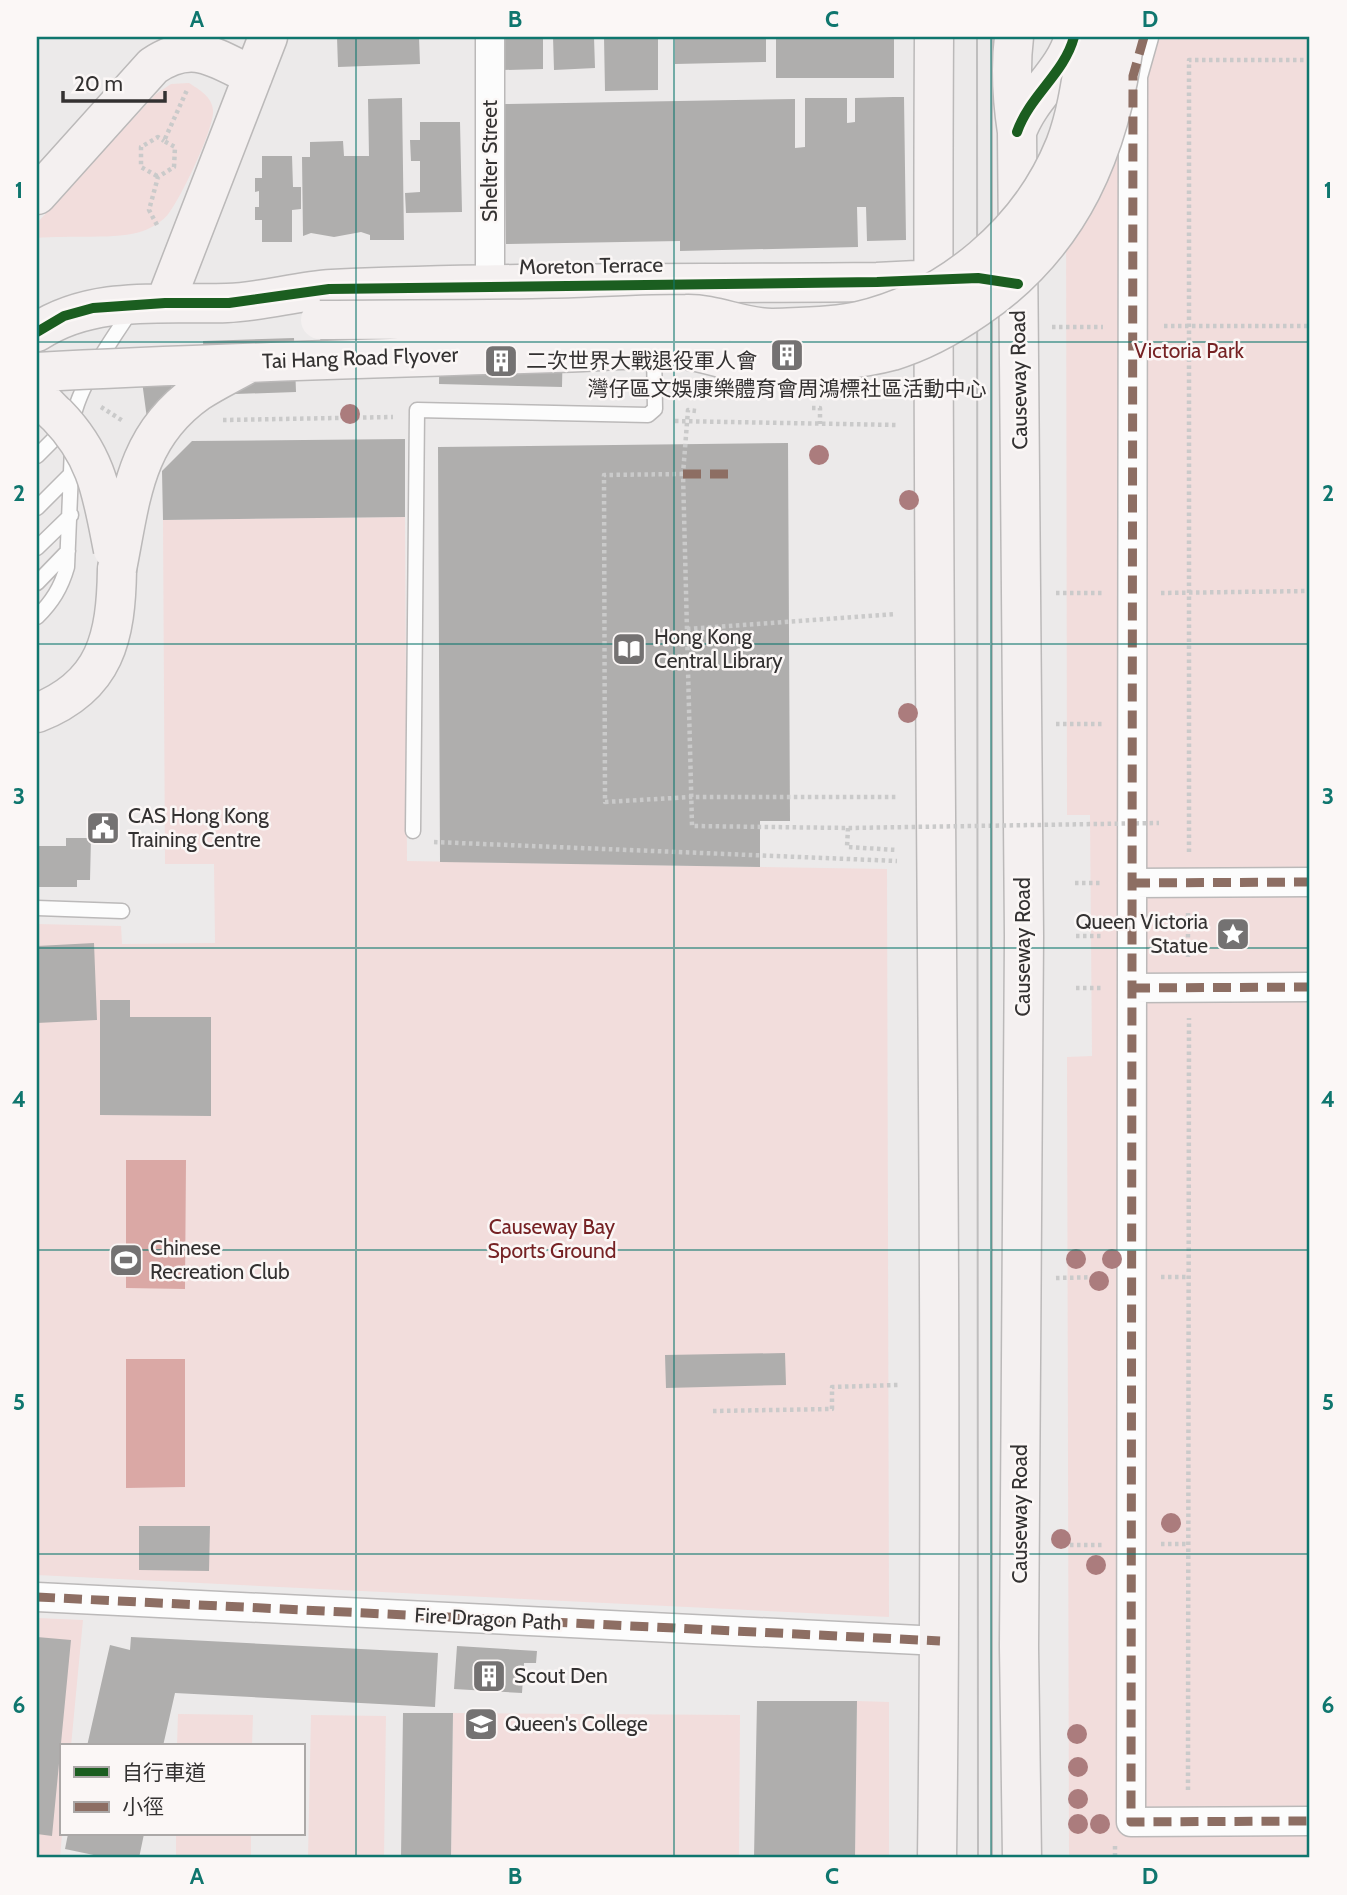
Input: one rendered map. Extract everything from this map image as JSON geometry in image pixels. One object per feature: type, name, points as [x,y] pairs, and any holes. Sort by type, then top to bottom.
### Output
[{"type":"main road","points":[[139,314],[253,76],[268,37]]},
{"type":"main road","points":[[934,37],[932,278],[940,1641],[937,1858]]},
{"type":"main road","name":"Causeway Road","points":[[1014,37],[1011,61],[1012,99],[1017,132],[1024,936],[1019,1620],[1022,1858]]},
{"type":"main road","points":[[1017,132],[1031,102],[1061,66],[1074,37]]},
{"type":"main road","name":"Tai Hang Road Flyover","points":[[50,386],[253,361],[684,350],[771,328],[856,322],[899,310],[932,294],[994,248],[1034,201],[1052,173],[1065,144],[1074,114],[1088,37]]},
{"type":"main road","name":"Tai Hang Road Flyover","points":[[684,350],[760,366],[863,357],[914,344],[964,317],[992,298],[1017,278],[1043,251],[1065,222],[1082,189],[1106,127],[1117,87],[1125,37]]},
{"type":"main road","points":[[42,183],[153,66],[168,55],[187,51],[207,53],[253,76]]},
{"type":"main road","name":"Moreton Terrace","points":[[37,332],[64,316],[93,308],[139,314],[329,289],[877,282],[932,278],[978,278],[1018,284]]},
{"type":"main road","points":[[229,303],[269,313],[320,320],[690,314],[771,328]]},
{"type":"main road","points":[[37,713],[60,703],[83,686],[99,665],[109,644],[117,569],[133,487],[146,450],[171,415],[199,391],[253,361]]},
{"type":"main road","points":[[50,386],[69,428],[93,465],[101,490],[117,569]]},
{"type":"street","name":"Shelter Street","points":[[490,37],[490,286]]},
{"type":"street","points":[[1144,37],[1133,76],[1131,1822],[1310,1821]]},
{"type":"street","points":[[1132,883],[1310,882]]},
{"type":"street","points":[[1132,988],[1310,987]]},
{"type":"street","name":"Fire Dragon Path","points":[[37,1597],[940,1641]]},
{"type":"lane","points":[[413,831],[417,410],[648,415],[654,409],[654,284]]},
{"type":"lane","points":[[37,413],[50,386],[139,314]]},
{"type":"lane","points":[[37,617],[51,603],[62,584],[71,515],[73,421],[94,369],[139,314]]},
{"type":"lane","points":[[37,456],[73,421]]},
{"type":"lane","points":[[37,508],[71,474]]},
{"type":"lane","points":[[37,548],[71,515]]},
{"type":"lane","points":[[37,583],[68,551]]},
{"type":"lane","points":[[37,908],[122,911]]},
{"type":"path","points":[[164,141],[189,83],[207,53]]},
{"type":"path","points":[[1188,1822],[1189,60],[1310,60]]},
{"type":"path","points":[[158,177],[141,167],[141,147],[158,137],[175,147],[174,167],[158,177],[149,210],[161,230]]},
{"type":"path","points":[[1051,327],[1310,326]]},
{"type":"path","points":[[812,408],[820,408],[820,424]]},
{"type":"path","points":[[696,411],[688,410],[683,474],[692,827],[848,828],[1159,823]]},
{"type":"path","points":[[668,421],[933,426]]},
{"type":"path","points":[[683,474],[604,475],[606,803],[691,797],[896,797]]},
{"type":"path","points":[[1051,593],[1310,591]]},
{"type":"path","points":[[687,629],[896,614]]},
{"type":"path","points":[[848,828],[847,847],[897,850]]},
{"type":"path","points":[[429,842],[897,861]]},
{"type":"path","points":[[713,1411],[832,1409],[832,1387],[898,1385]]},
{"type":"green space","name":"Victoria Park","points":[[1100,37],[1310,37],[1310,1858],[1069,1858],[1067,1057],[1092,1056],[1090,815],[1067,815],[1066,185]]},
{"type":"green space","points":[[189,83],[210,101],[212,119],[189,178],[167,216],[150,228],[133,234],[37,238],[37,223],[156,94],[171,84]]},
{"type":"green space","name":"Causeway Bay Sports Ground","points":[[405,517],[407,861],[887,869],[889,1617],[37,1575],[37,924],[121,926],[122,944],[215,943],[214,864],[165,864],[163,520]]},
{"type":"green space","points":[[37,1618],[83,1620],[71,1744],[60,1744],[60,1858],[37,1858]]},
{"type":"green space","points":[[857,1701],[889,1702],[889,1858],[855,1858]]},
{"type":"green space","points":[[453,1713],[740,1715],[739,1858],[451,1858]]},
{"type":"green space","points":[[178,1714],[253,1715],[252,1744],[177,1744]]},
{"type":"green space","points":[[311,1715],[386,1716],[384,1858],[308,1858]]},
{"type":"green space","points":[[176,1836],[251,1836],[251,1858],[176,1858]]},
{"type":"shaded area","points":[[126,1160],[186,1160],[185,1289],[126,1288]]},
{"type":"shaded area","points":[[126,1359],[185,1359],[185,1487],[126,1488]]},
{"type":"building","points":[[337,37],[419,37],[420,64],[338,67]]},
{"type":"building","points":[[503,37],[543,37],[543,69],[503,70]]},
{"type":"building","points":[[553,37],[594,37],[595,68],[554,70]]},
{"type":"building","points":[[604,37],[658,37],[658,90],[605,91]]},
{"type":"building","points":[[675,37],[766,37],[766,62],[675,64]]},
{"type":"building","points":[[776,37],[894,37],[894,78],[776,78]]},
{"type":"building","points":[[904,97],[906,240],[867,241],[866,207],[857,207],[858,247],[680,251],[680,241],[506,244],[504,104],[795,99],[795,148],[805,147],[805,98],[847,98],[847,123],[855,122],[855,98]]},
{"type":"building","points":[[402,98],[404,240],[370,240],[370,235],[361,232],[334,237],[311,233],[303,236],[302,157],[310,157],[310,142],[343,141],[344,156],[369,156],[368,99]]},
{"type":"building","points":[[420,122],[460,122],[462,212],[406,213],[405,193],[420,192],[420,161],[411,161],[410,140],[420,140]]},
{"type":"building","points":[[262,156],[292,156],[293,187],[301,187],[301,209],[292,210],[292,242],[262,242],[262,220],[255,220],[255,207],[259,207],[259,191],[255,192],[255,178],[262,178]]},
{"type":"building","name":"二次世界大戰退役軍人會","points":[[440,335],[563,338],[562,387],[439,384]]},
{"type":"building","points":[[294,338],[296,392],[205,395],[203,341]]},
{"type":"building","points":[[169,370],[177,421],[148,426],[141,374]]},
{"type":"building","points":[[405,439],[405,517],[163,520],[162,471],[192,441]]},
{"type":"building","name":"Hong Kong Central Library","points":[[788,443],[790,821],[760,821],[760,867],[440,862],[438,447]]},
{"type":"building","points":[[66,838],[91,838],[90,880],[77,880],[77,887],[37,887],[37,846],[66,846]]},
{"type":"building","points":[[94,943],[97,1020],[37,1023],[37,946]]},
{"type":"building","points":[[100,1000],[130,1000],[130,1017],[211,1017],[211,1116],[100,1115]]},
{"type":"building","points":[[785,1353],[786,1385],[666,1388],[665,1355]]},
{"type":"building","points":[[139,1526],[210,1526],[209,1571],[139,1570]]},
{"type":"building","points":[[37,1637],[71,1640],[52,1836],[37,1834]]},
{"type":"building","points":[[131,1637],[438,1653],[435,1707],[175,1693],[163,1744],[87,1744],[110,1645],[130,1650]]},
{"type":"building","name":"Scout Den","points":[[457,1646],[537,1651],[536,1663],[524,1663],[522,1693],[454,1689]]},
{"type":"building","points":[[757,1701],[857,1701],[855,1858],[754,1858]]},
{"type":"building","points":[[403,1713],[453,1713],[451,1858],[401,1858]]},
{"type":"building","points":[[68,1836],[144,1836],[139,1858],[108,1858],[65,1849]]},
{"type":"tram line","points":[[977,37],[978,1858]]},
{"type":"tram line","points":[[992,37],[992,1858]]},
{"type":"marked path","points":[[1144,37],[1133,76],[1131,1822],[1310,1821]]},
{"type":"marked path","points":[[683,474],[730,474]]},
{"type":"marked path","points":[[1132,883],[1310,882]]},
{"type":"marked path","points":[[1132,988],[1310,987]]},
{"type":"marked path","points":[[37,1597],[940,1641]]},
{"type":"cycle path","points":[[1017,132],[1030,107],[1063,62],[1074,37]]},
{"type":"cycle path","points":[[37,332],[64,316],[93,308],[165,303],[229,303],[329,289],[877,282],[978,278],[1018,284]]},
{"type":"place","name":"灣仔區文娛康樂體育會周鴻標社區活動中心","points":[[787,355]]},
{"type":"place","name":"二次世界大戰退役軍人會","points":[[501,361]]},
{"type":"place","name":"Hong Kong Central Library","points":[[629,649]]},
{"type":"place","name":"CAS Hong Kong Training Centre","points":[[103,828]]},
{"type":"place","name":"Queen Victoria Statue","points":[[1233,934]]},
{"type":"place","name":"Chinese Recreation Club","points":[[126,1260]]},
{"type":"place","name":"Scout Den","points":[[489,1676]]},
{"type":"place","name":"Queen's College","points":[[481,1724]]}]
